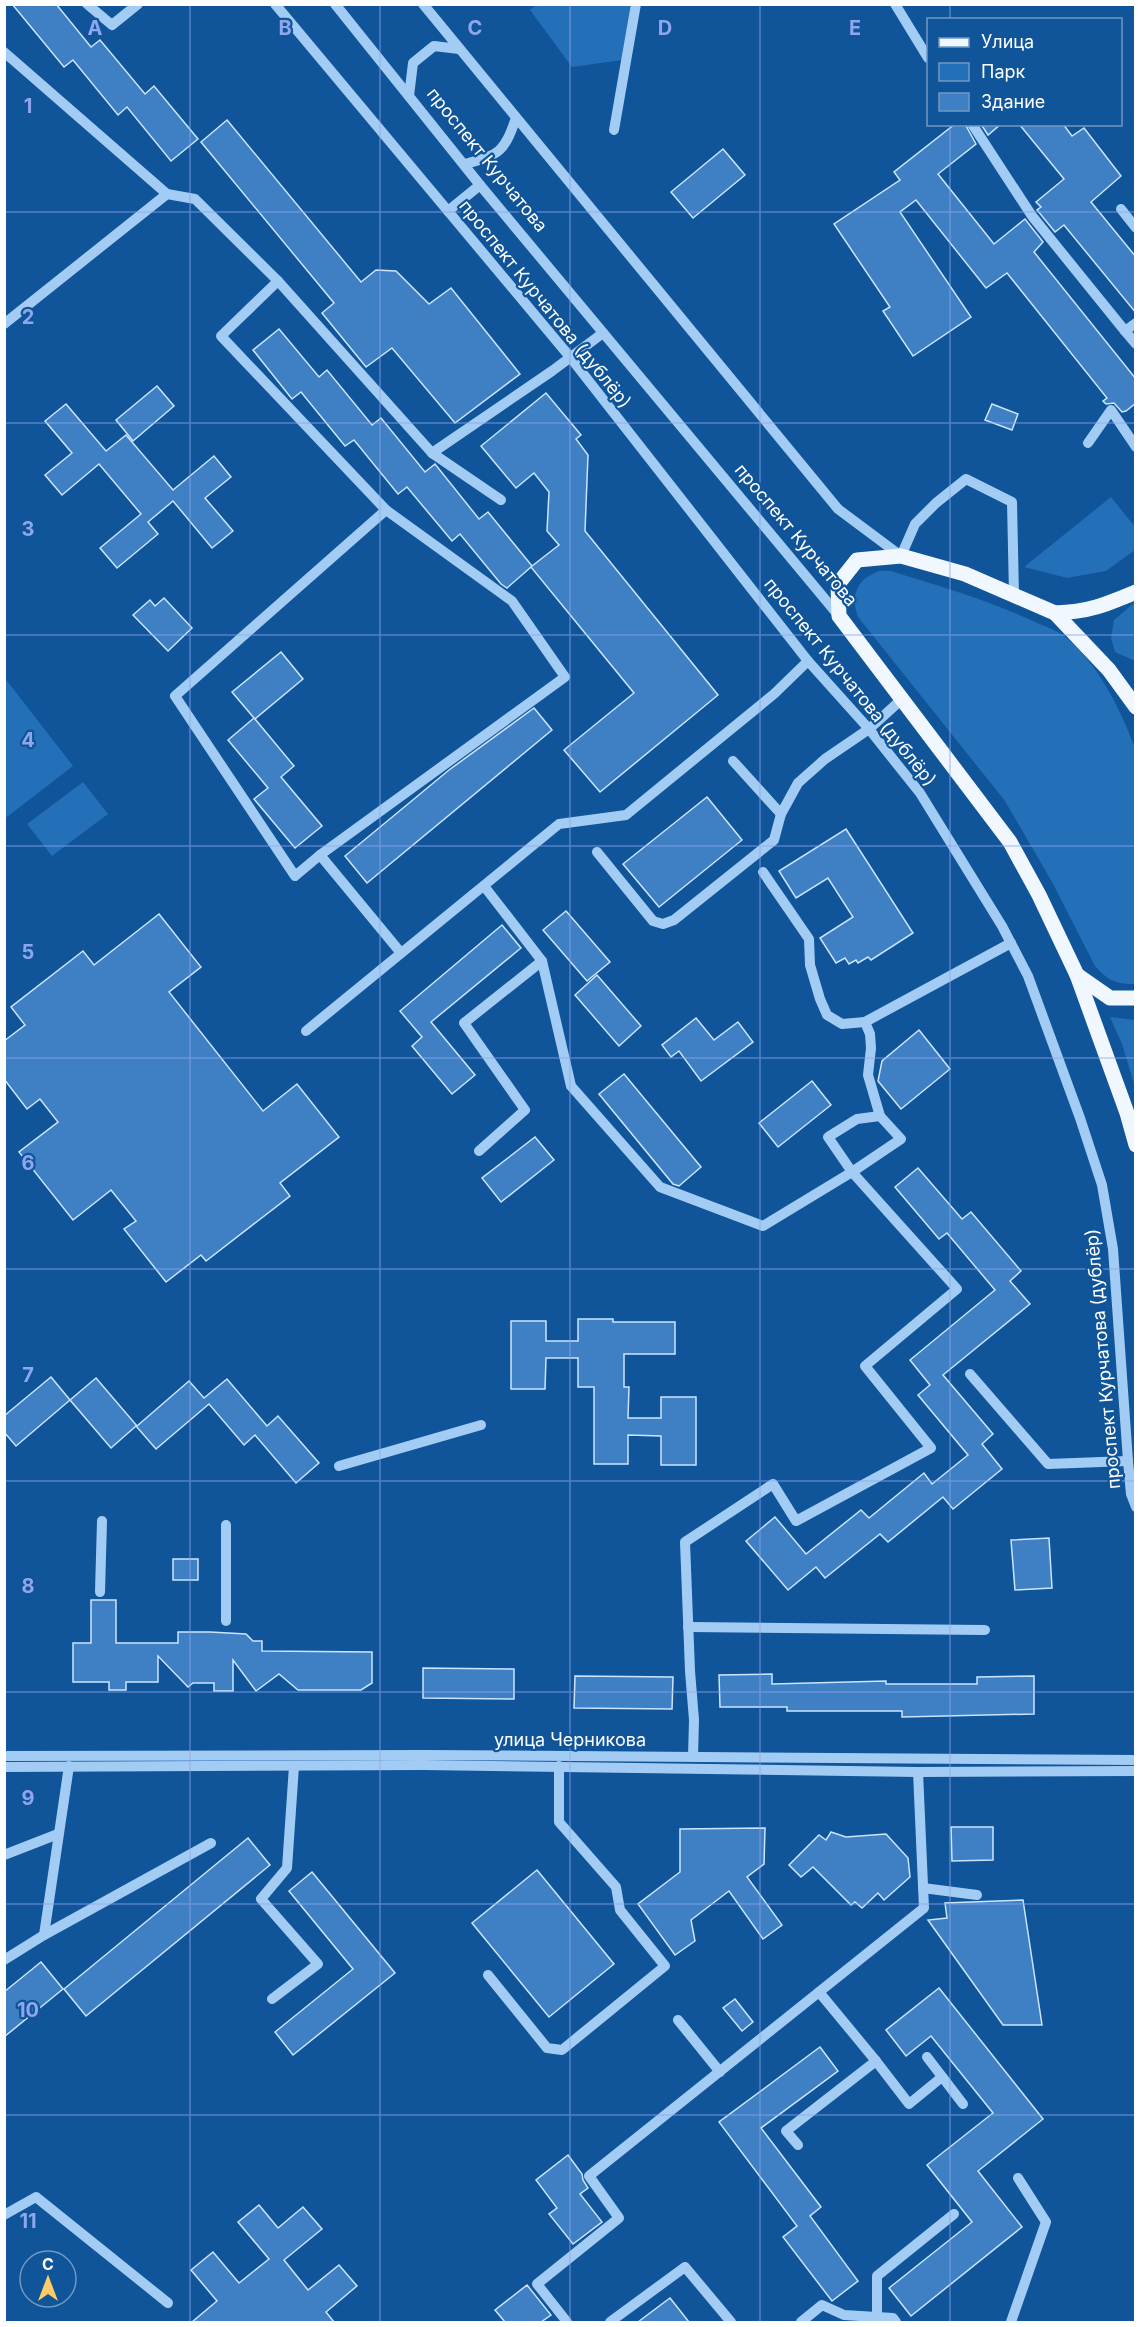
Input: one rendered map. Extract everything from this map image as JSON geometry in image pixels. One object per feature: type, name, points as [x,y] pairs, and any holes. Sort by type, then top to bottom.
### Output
[{"type":"main road","points":[[839,616],[838,584],[857,560],[901,556],[965,574],[1055,613],[1109,670],[1136,707]]},
{"type":"main road","points":[[1055,613],[1100,608],[1136,592]]},
{"type":"main road","name":"проспект Курчатова","points":[[839,616],[1010,842],[1039,895],[1077,975],[1127,1113],[1136,1145]]},
{"type":"main road","points":[[1077,975],[1110,998],[1136,998]]},
{"type":"street","points":[[87,4],[112,25],[138,4]]},
{"type":"street","name":"проспект Курчатова (дублёр)","points":[[275,4],[570,357],[808,661],[869,729],[920,793],[1011,943],[1028,976],[1102,1185],[1113,1249],[1128,1461],[1131,1494],[1136,1507]]},
{"type":"street","name":"проспект Курчатова","points":[[335,4],[480,185],[839,616]]},
{"type":"street","points":[[423,4],[838,509],[901,556],[915,524],[936,502],[966,479],[1012,502],[1014,595]]},
{"type":"street","points":[[614,130],[636,4]]},
{"type":"street","points":[[895,4],[927,56]]},
{"type":"street","points":[[409,96],[413,63],[434,46],[459,49]]},
{"type":"street","points":[[4,52],[167,194],[195,199],[278,281],[432,453],[501,500]]},
{"type":"street","points":[[465,164],[487,158],[507,145],[516,118]]},
{"type":"street","points":[[973,126],[1032,216],[1136,344]]},
{"type":"street","points":[[448,211],[480,185]]},
{"type":"street","points":[[4,324],[167,194]]},
{"type":"street","points":[[1121,209],[1136,228]]},
{"type":"street","points":[[278,281],[221,336],[386,510],[512,601],[566,677],[320,855],[295,876],[175,696],[386,510]]},
{"type":"street","points":[[1125,331],[1136,323]]},
{"type":"street","points":[[432,453],[603,333]]},
{"type":"street","points":[[1088,443],[1111,410],[1136,447]]},
{"type":"street","points":[[306,1031],[331,1013],[559,824],[626,815],[774,694],[808,661]]},
{"type":"street","points":[[597,852],[653,921],[663,924],[674,920],[774,840],[781,814],[798,783],[825,759],[869,729],[901,700]]},
{"type":"street","points":[[733,761],[781,814]]},
{"type":"street","points":[[320,855],[401,953]]},
{"type":"street","points":[[763,872],[809,939],[810,965],[820,999],[827,1015],[842,1024],[865,1022],[1011,943]]},
{"type":"street","points":[[483,886],[542,961],[571,1086],[660,1187],[763,1226],[902,1139],[880,1116],[868,1075],[871,1048],[870,1035],[865,1022]]},
{"type":"street","points":[[479,1151],[525,1110],[464,1023],[542,961]]},
{"type":"street","points":[[693,1757],[694,1720],[685,1542],[773,1484],[796,1521],[931,1448],[865,1366],[957,1289],[852,1172],[828,1137],[857,1119],[880,1116]]},
{"type":"street","points":[[970,1374],[1048,1464],[1128,1461]]},
{"type":"street","points":[[339,1466],[481,1425]]},
{"type":"street","points":[[100,1592],[102,1521]]},
{"type":"street","points":[[226,1525],[226,1621]]},
{"type":"street","points":[[688,1627],[985,1630]]},
{"type":"street","name":"улица Черникова","points":[[4,1756],[1136,1760]]},
{"type":"street","points":[[272,1999],[318,1964],[261,1899],[287,1868],[294,1766]]},
{"type":"street","points":[[488,1976],[548,2048],[562,2050],[665,1966],[621,1910],[615,1887],[559,1822],[559,1766]]},
{"type":"street","name":"улица Черникова","points":[[4,1767],[559,1766],[918,1772]]},
{"type":"street","points":[[44,1935],[69,1767]]},
{"type":"street","points":[[567,2322],[537,2284],[619,2218],[589,2176],[924,1908],[918,1772],[1136,1771]]},
{"type":"street","points":[[4,1855],[58,1834]]},
{"type":"street","points":[[4,1960],[44,1935],[211,1843]]},
{"type":"street","points":[[924,1888],[977,1895]]},
{"type":"street","points":[[819,1992],[909,2104],[942,2077]]},
{"type":"street","points":[[678,2020],[720,2072]]},
{"type":"street","points":[[927,2057],[963,2104]]},
{"type":"street","points":[[798,2145],[786,2130],[876,2061]]},
{"type":"street","points":[[1011,2322],[1046,2222],[1018,2178]]},
{"type":"street","points":[[4,2215],[36,2197],[168,2303]]},
{"type":"street","points":[[877,2317],[877,2276],[954,2214]]},
{"type":"street","points":[[610,2322],[685,2267],[731,2322]]},
{"type":"street","points":[[801,2322],[822,2305],[844,2315],[893,2318],[896,2322]]},
{"type":"green space","points":[[536,5],[627,5],[631,7],[622,60],[572,67],[530,10]]},
{"type":"green space","points":[[1111,497],[1135,527],[1135,550],[1106,571],[1067,578],[1024,567]]},
{"type":"green space","points":[[879,571],[891,571],[964,594],[1057,632],[1087,659],[1107,687],[1135,748],[1135,984],[1113,981],[1095,966],[1052,882],[1005,801],[858,617],[855,602],[857,589],[865,578]]},
{"type":"green space","points":[[1135,602],[1135,661],[1115,652],[1111,638],[1114,620]]},
{"type":"green space","points":[[4,677],[73,766],[7,817],[4,813]]},
{"type":"green space","points":[[83,782],[108,814],[52,856],[27,824]]},
{"type":"green space","points":[[1110,1017],[1135,1020],[1135,1087],[1122,1044]]},
{"type":"building","points":[[12,4],[56,4],[91,47],[100,40],[145,94],[154,86],[198,139],[171,161],[127,107],[118,115],[73,60],[64,67]]},
{"type":"building","points":[[227,120],[361,282],[376,270],[396,271],[429,304],[451,288],[520,374],[455,423],[392,348],[366,367],[322,313],[334,303],[201,142]]},
{"type":"building","points":[[952,126],[966,126],[976,144],[938,174],[994,244],[1025,219],[1043,242],[1034,252],[1136,379],[1136,403],[1122,412],[1114,403],[1106,404],[1103,401],[1107,398],[1007,273],[986,288],[916,200],[900,212],[971,317],[913,356],[883,311],[890,307],[834,224],[900,180],[894,172]]},
{"type":"building","points":[[982,126],[999,126],[988,135]]},
{"type":"building","points":[[1021,126],[1064,126],[1072,136],[1084,128],[1121,176],[1091,202],[1136,257],[1136,313],[1064,225],[1055,232],[1037,210],[1041,207],[1036,202],[1064,179]]},
{"type":"building","points":[[723,149],[745,175],[693,218],[671,192]]},
{"type":"building","points":[[279,329],[319,377],[327,370],[372,425],[381,418],[425,472],[435,464],[479,519],[488,512],[532,566],[559,545],[547,531],[549,492],[534,473],[516,488],[481,446],[546,393],[581,435],[576,439],[588,455],[585,531],[718,695],[600,792],[564,750],[634,693],[531,567],[507,588],[501,584],[460,534],[452,541],[407,487],[398,494],[354,440],[345,446],[301,392],[292,399],[253,350]]},
{"type":"building","points":[[157,386],[174,406],[133,441],[116,420]]},
{"type":"building","points":[[66,404],[106,451],[126,435],[173,490],[214,456],[231,477],[205,498],[233,531],[212,548],[173,501],[148,522],[158,534],[117,568],[100,548],[141,514],[99,464],[62,495],[45,475],[72,453],[45,421]]},
{"type":"building","points":[[992,404],[1018,414],[1012,430],[985,420]]},
{"type":"building","points":[[164,598],[192,628],[168,651],[133,615],[150,600],[155,606]]},
{"type":"building","points":[[281,652],[303,679],[255,719],[294,766],[281,777],[322,826],[295,848],[254,799],[268,788],[228,740],[254,718],[232,692]]},
{"type":"building","points":[[534,708],[552,730],[367,883],[345,856],[449,770]]},
{"type":"building","points":[[707,797],[742,840],[659,907],[623,864]]},
{"type":"building","points":[[846,829],[913,933],[871,960],[868,957],[858,963],[856,960],[849,964],[845,958],[836,963],[820,938],[853,917],[828,878],[796,898],[779,871]]},
{"type":"building","points":[[566,911],[610,962],[587,981],[543,930]]},
{"type":"building","points":[[159,914],[201,967],[169,992],[263,1111],[297,1084],[339,1137],[280,1183],[290,1196],[206,1261],[201,1255],[166,1282],[124,1229],[136,1221],[111,1190],[73,1220],[19,1152],[58,1122],[40,1099],[27,1109],[4,1079],[4,1041],[25,1025],[11,1007],[83,951],[94,965]]},
{"type":"building","points":[[502,925],[521,948],[431,1022],[475,1075],[452,1094],[412,1046],[422,1037],[400,1011]]},
{"type":"building","points":[[597,975],[641,1026],[619,1046],[575,995]]},
{"type":"building","points":[[696,1018],[714,1040],[738,1022],[753,1042],[701,1081],[679,1051],[671,1057],[662,1045]]},
{"type":"building","points":[[919,1030],[950,1069],[901,1109],[878,1081],[882,1061]]},
{"type":"building","points":[[624,1074],[701,1167],[679,1186],[673,1184],[599,1094]]},
{"type":"building","points":[[812,1081],[831,1105],[778,1147],[759,1123]]},
{"type":"building","points":[[535,1137],[554,1160],[501,1202],[482,1178]]},
{"type":"building","points":[[918,1168],[962,1219],[971,1212],[1021,1271],[1010,1281],[1030,1304],[943,1375],[993,1434],[982,1444],[1002,1469],[953,1509],[943,1497],[888,1542],[880,1534],[825,1578],[816,1567],[788,1590],[746,1541],[775,1517],[806,1554],[861,1510],[869,1518],[924,1473],[932,1484],[968,1455],[918,1395],[930,1385],[910,1360],[995,1290],[947,1233],[939,1239],[895,1187]]},
{"type":"building","points":[[578,1319],[613,1319],[613,1322],[675,1322],[675,1354],[624,1354],[624,1387],[629,1387],[628,1418],[661,1418],[661,1397],[696,1397],[696,1465],[661,1465],[661,1436],[628,1435],[628,1464],[594,1464],[594,1387],[578,1387],[578,1358],[546,1358],[545,1389],[511,1389],[511,1321],[546,1321],[546,1341],[578,1341]]},
{"type":"building","points":[[51,1377],[70,1400],[16,1446],[4,1432],[4,1416]]},
{"type":"building","points":[[96,1378],[137,1426],[189,1381],[204,1398],[227,1379],[267,1426],[278,1416],[319,1463],[296,1483],[255,1435],[244,1445],[209,1404],[156,1449],[136,1426],[111,1448],[70,1400]]},
{"type":"building","points":[[1049,1538],[1052,1588],[1015,1590],[1011,1540]]},
{"type":"building","points":[[173,1559],[198,1559],[198,1580],[173,1580]]},
{"type":"building","points":[[91,1600],[116,1600],[116,1643],[178,1643],[178,1632],[210,1632],[246,1634],[253,1641],[262,1641],[262,1651],[372,1652],[372,1683],[361,1690],[298,1690],[279,1674],[256,1691],[233,1660],[233,1691],[214,1691],[214,1683],[193,1683],[188,1687],[158,1656],[158,1682],[126,1682],[126,1690],[109,1690],[109,1682],[73,1682],[73,1643],[91,1643]]},
{"type":"building","points":[[423,1668],[514,1669],[514,1699],[423,1698]]},
{"type":"building","points":[[772,1674],[772,1684],[886,1681],[886,1684],[977,1684],[977,1677],[1034,1676],[1034,1714],[902,1717],[902,1711],[787,1711],[787,1707],[720,1707],[719,1675]]},
{"type":"building","points":[[575,1676],[673,1677],[672,1709],[574,1708]]},
{"type":"building","points":[[951,1827],[993,1827],[993,1860],[952,1861]]},
{"type":"building","points":[[765,1828],[764,1864],[747,1877],[782,1925],[763,1939],[729,1891],[691,1920],[695,1941],[675,1955],[638,1904],[680,1872],[680,1829]]},
{"type":"building","points":[[831,1832],[846,1837],[886,1834],[908,1858],[910,1877],[884,1900],[878,1893],[862,1908],[855,1902],[851,1905],[813,1867],[801,1877],[789,1865],[819,1835],[826,1840]]},
{"type":"building","points":[[248,1838],[270,1865],[86,2016],[64,1989]]},
{"type":"building","points":[[537,1870],[614,1964],[549,2017],[472,1923]]},
{"type":"building","points":[[312,1872],[395,1973],[293,2055],[275,2032],[353,1969],[289,1891]]},
{"type":"building","points":[[1023,1900],[1042,2025],[1003,2025],[928,1920],[947,1918],[945,1903]]},
{"type":"building","points":[[41,1962],[63,1989],[4,2037],[4,1992]]},
{"type":"building","points":[[939,1988],[1043,2119],[978,2171],[1022,2227],[911,2316],[889,2288],[972,2222],[927,2165],[993,2113],[931,2036],[906,2056],[886,2030]]},
{"type":"building","points":[[735,1999],[753,2022],[742,2031],[723,2008]]},
{"type":"building","points":[[820,2047],[838,2071],[761,2128],[821,2207],[810,2216],[858,2281],[832,2301],[783,2237],[797,2226],[719,2122]]},
{"type":"building","points":[[568,2155],[582,2174],[588,2188],[580,2194],[602,2222],[573,2244],[549,2214],[557,2208],[536,2180]]},
{"type":"building","points":[[259,2205],[278,2228],[303,2207],[322,2229],[284,2260],[308,2290],[339,2265],[357,2286],[326,2312],[334,2322],[192,2322],[217,2301],[191,2270],[213,2252],[239,2283],[269,2259],[238,2222]]},
{"type":"building","points":[[527,2285],[551,2315],[541,2322],[505,2322],[495,2310]]},
{"type":"building","points":[[670,2298],[689,2322],[638,2322]]}]
